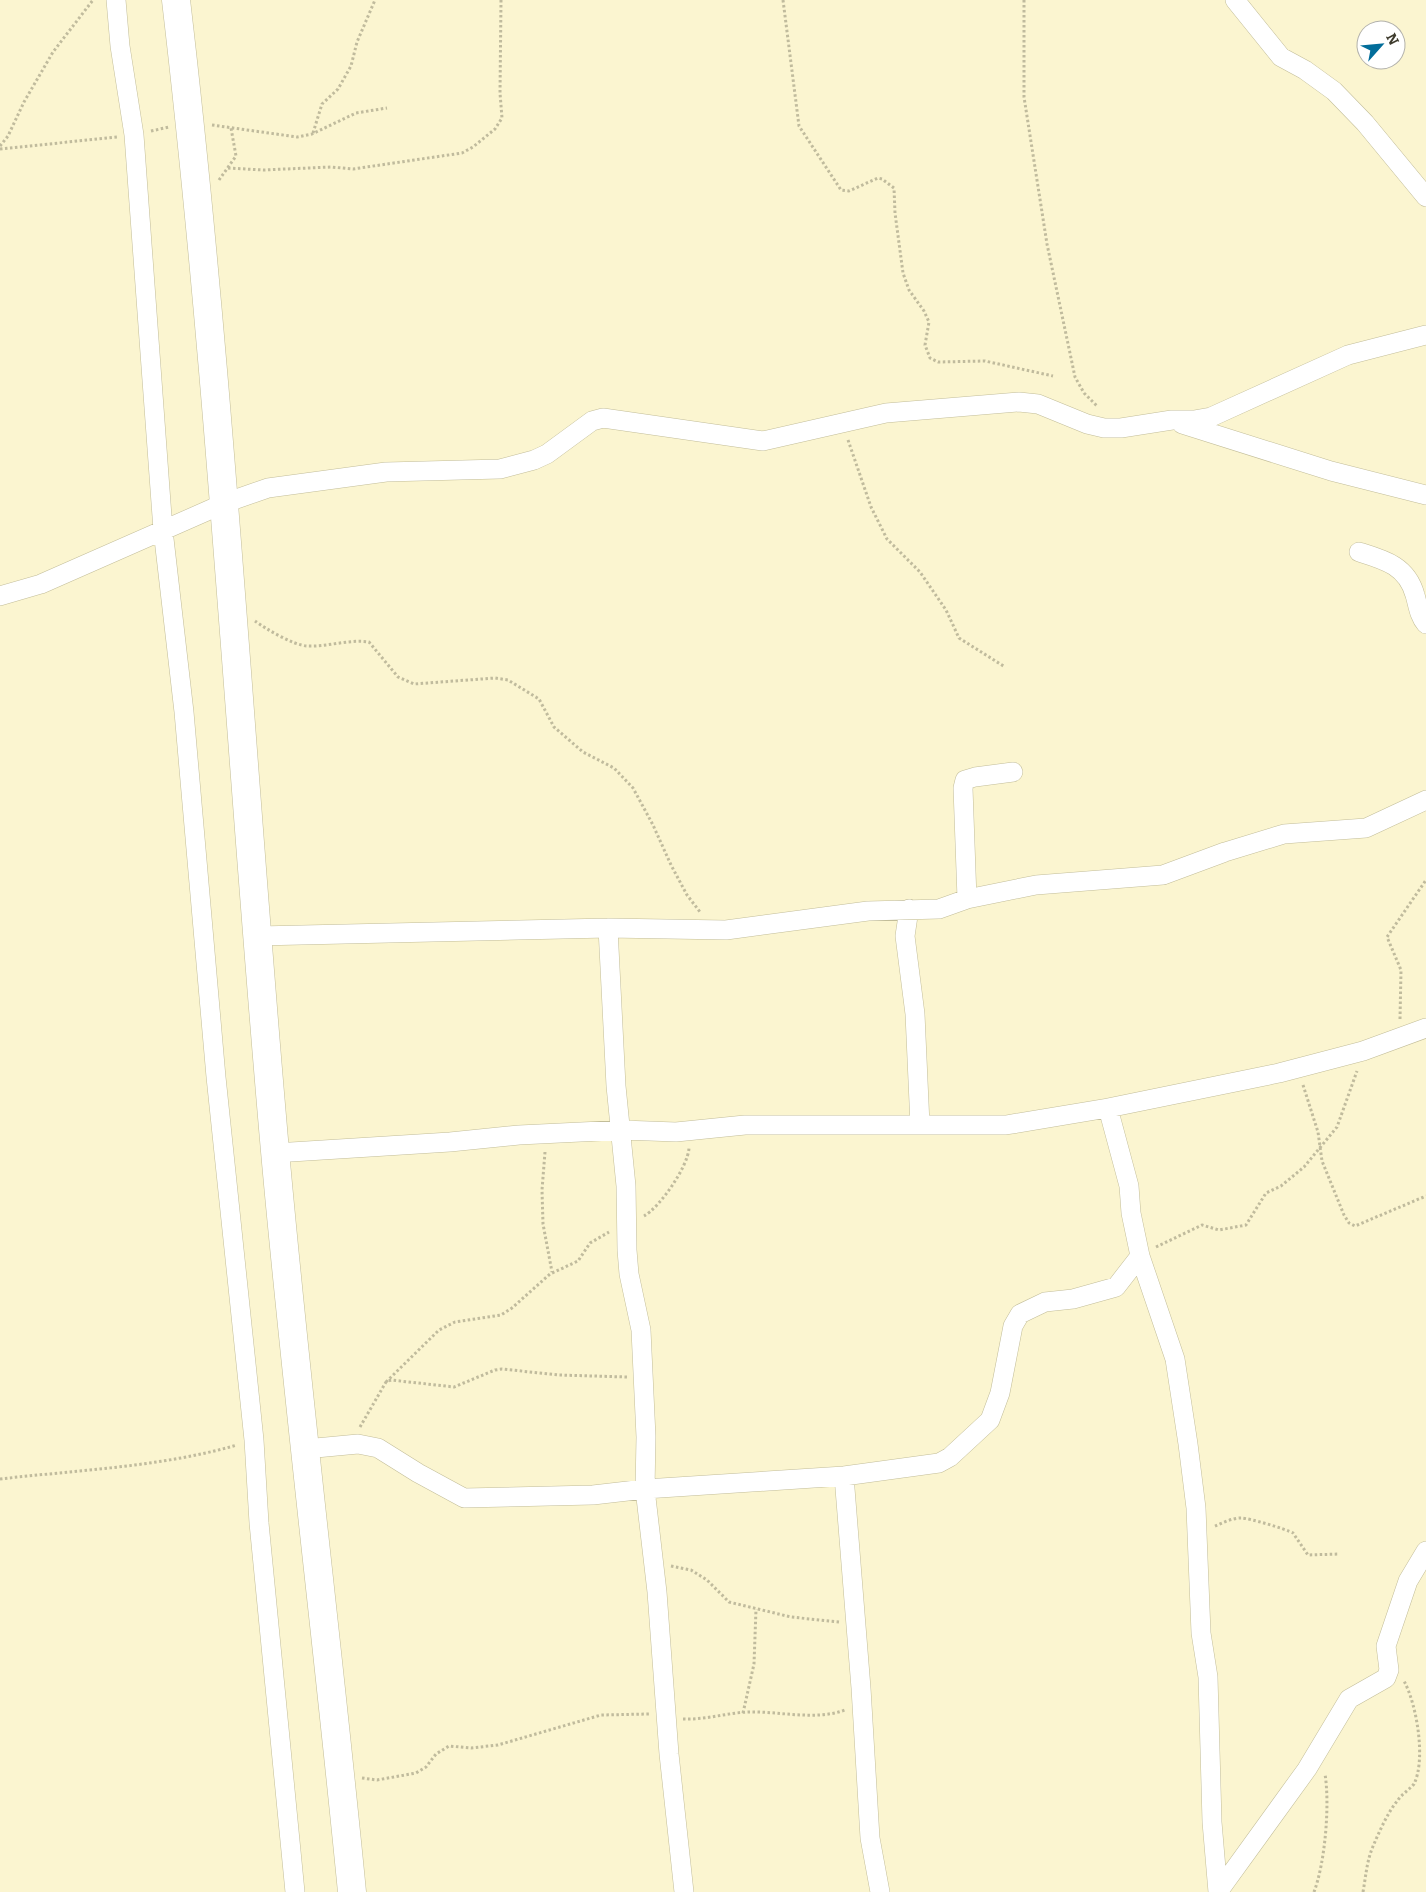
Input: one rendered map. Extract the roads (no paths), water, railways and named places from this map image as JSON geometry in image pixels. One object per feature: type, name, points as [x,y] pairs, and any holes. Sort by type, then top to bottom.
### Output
[{"type":"highway","points":[[176,0],[190,122],[225,503],[275,1153],[352,1892]]},
{"type":"street","points":[[116,0],[120,46],[134,135],[163,530],[185,722],[216,1077],[254,1440],[260,1533],[295,1892]]},
{"type":"street","points":[[1235,0],[1281,57],[1306,70],[1334,91],[1426,197]]},
{"type":"street","points":[[0,596],[41,584],[225,503],[268,488],[292,483],[386,472],[500,469],[534,460],[547,454],[592,421],[603,418],[756,441],[886,413],[1019,402],[1038,404],[1087,424],[1120,428],[1172,420],[1194,420],[1211,417],[1348,355],[1426,335]]},
{"type":"street","points":[[1172,420],[1332,471],[1426,495]]},
{"type":"street","points":[[1359,552],[1391,562],[1402,570],[1415,592],[1419,612],[1426,624]]},
{"type":"street","points":[[967,899],[963,788],[965,780],[976,776],[1013,772]]},
{"type":"street","points":[[258,936],[608,928],[726,930],[853,913],[939,909],[967,899],[1036,885],[1163,876],[1225,852],[1284,834],[1366,828],[1426,800]]},
{"type":"street","points":[[909,909],[905,936],[915,1014],[920,1126]]},
{"type":"street","points":[[608,928],[615,1077],[622,1130],[629,1274],[641,1330],[646,1437],[645,1489],[653,1556],[665,1716],[684,1892]]},
{"type":"street","points":[[275,1153],[622,1130],[688,1131],[781,1124],[1006,1125],[1108,1108],[1298,1068],[1363,1051],[1426,1028]]},
{"type":"street","points":[[1108,1108],[1129,1186],[1131,1213],[1140,1256],[1175,1359],[1196,1508],[1201,1633],[1208,1677],[1212,1822],[1218,1892],[1320,1746],[1349,1699],[1386,1678],[1389,1670],[1386,1646],[1408,1580],[1426,1551]]},
{"type":"street","points":[[305,1449],[352,1444],[378,1448],[418,1474],[464,1498],[593,1495],[645,1489],[844,1476],[938,1463],[950,1456],[990,1420],[1000,1393],[1013,1326],[1020,1314],[1045,1302],[1074,1299],[1116,1287],[1140,1256]]},
{"type":"street","points":[[844,1476],[854,1622],[861,1688],[870,1838],[880,1892]]}]
